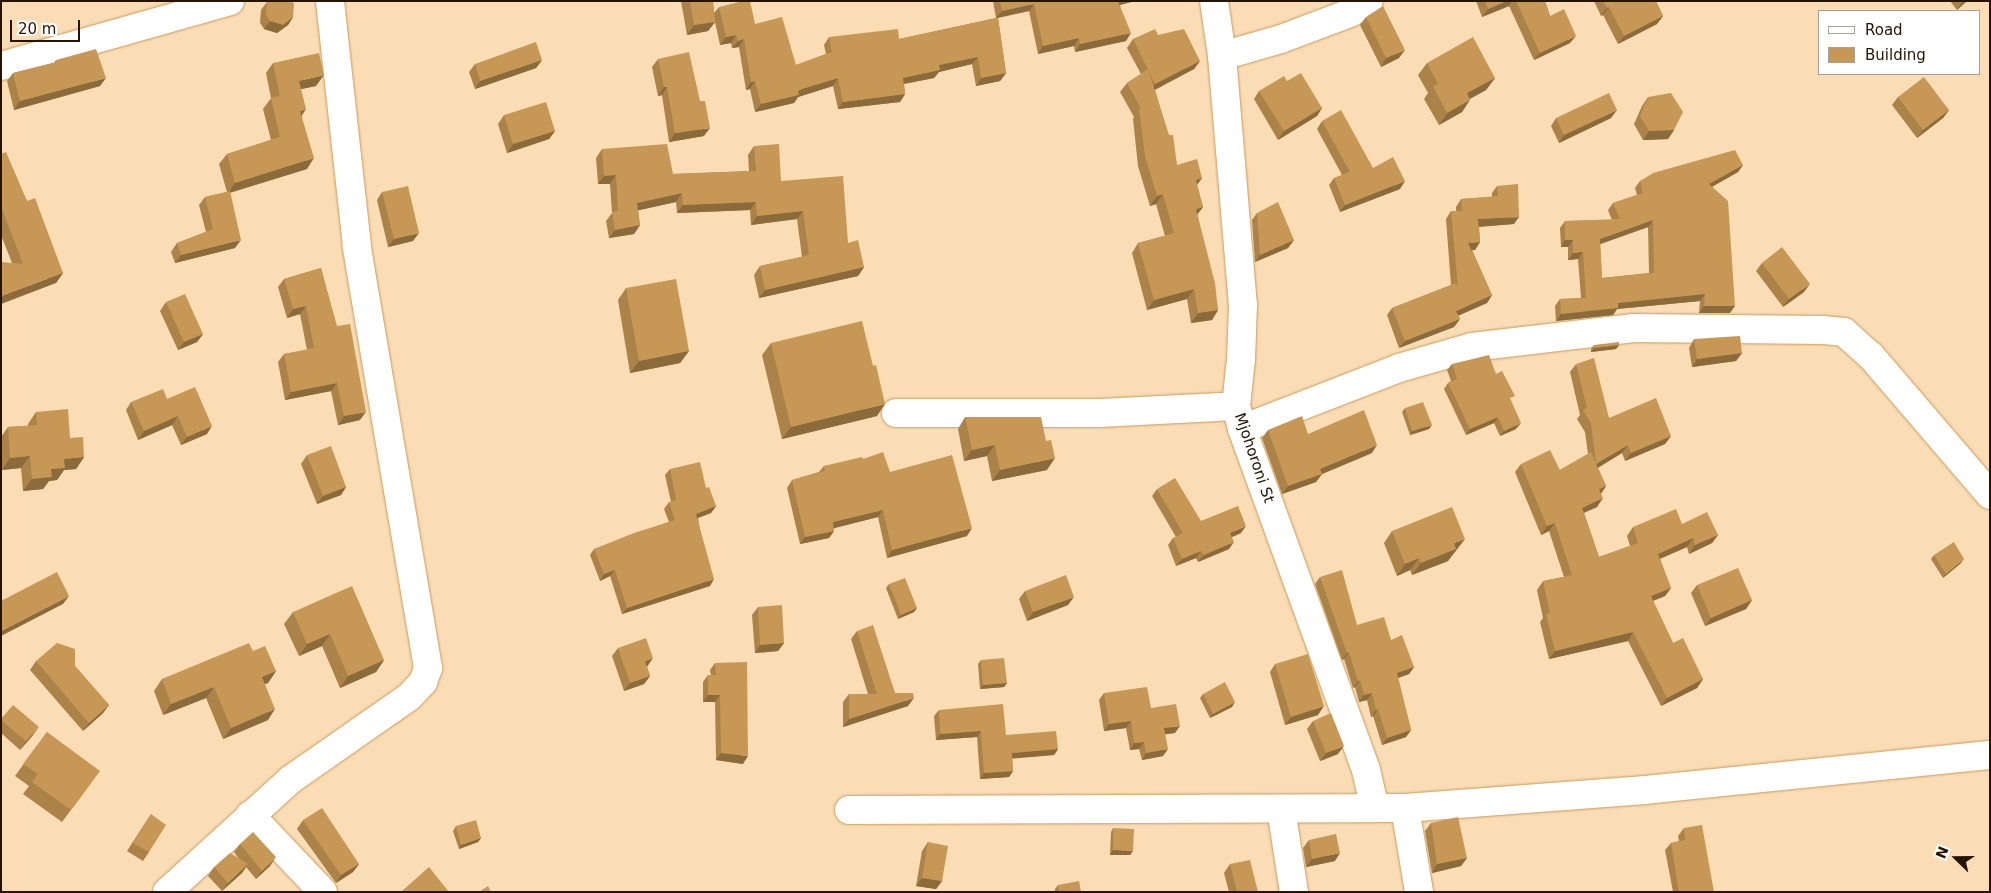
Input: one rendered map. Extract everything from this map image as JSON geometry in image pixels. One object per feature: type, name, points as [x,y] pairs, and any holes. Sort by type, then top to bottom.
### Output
[{"type":"street","points":[[1,66],[230,1]]},
{"type":"street","points":[[167,892],[290,780],[409,697],[423,682],[428,668],[357,246],[331,1]]},
{"type":"street","name":"Mjohoroni St","points":[[1214,1],[1222,56],[1243,305],[1239,418],[1366,770],[1374,808]]},
{"type":"street","points":[[1222,56],[1280,39],[1350,13],[1369,1]]},
{"type":"street","points":[[896,413],[1100,413],[1239,418],[1472,347],[1634,328],[1823,330],[1844,332],[1871,356],[1990,495]]},
{"type":"street","points":[[848,810],[1405,808],[1645,790],[1990,755]]},
{"type":"street","points":[[1405,808],[1419,892]]},
{"type":"street","points":[[1281,809],[1294,892]]},
{"type":"street","points":[[250,815],[323,892]]},
{"type":"building","points":[[268,1],[292,1],[294,4],[293,17],[283,25],[270,21],[266,15]]},
{"type":"building","points":[[690,1],[713,1],[715,22],[694,25]]},
{"type":"building","points":[[750,1],[755,24],[782,17],[796,65],[832,52],[829,37],[898,29],[899,39],[998,18],[1006,73],[981,78],[978,57],[939,65],[940,70],[903,78],[905,94],[843,102],[838,78],[802,89],[798,91],[799,95],[761,104],[755,81],[751,82],[744,39],[738,41],[736,35],[726,37],[719,7]]},
{"type":"building","points":[[1000,1],[1118,1],[1131,33],[1080,44],[1079,38],[1043,46],[1034,4],[1002,11]]},
{"type":"building","points":[[1485,1],[1507,1],[1488,9]]},
{"type":"building","points":[[1516,1],[1545,1],[1550,16],[1564,9],[1576,36],[1540,53]]},
{"type":"building","points":[[1603,1],[1656,1],[1663,16],[1624,36],[1609,7],[1607,8]]},
{"type":"building","points":[[1383,6],[1405,50],[1386,58],[1366,17]]},
{"type":"building","points":[[1155,29],[1158,35],[1184,29],[1200,61],[1155,84],[1133,39]]},
{"type":"building","points":[[1473,37],[1495,78],[1467,93],[1470,100],[1447,113],[1433,86],[1438,84],[1427,63]]},
{"type":"building","points":[[536,42],[542,60],[480,81],[475,64]]},
{"type":"building","points":[[96,49],[106,78],[20,101],[13,73]]},
{"type":"building","points":[[689,52],[700,101],[705,101],[710,128],[675,133],[667,87],[664,87],[658,59]]},
{"type":"building","points":[[319,53],[324,75],[299,81],[306,109],[300,111],[314,158],[235,183],[227,154],[280,137],[271,98],[280,96],[273,63]]},
{"type":"building","points":[[1148,69],[1169,135],[1173,135],[1177,165],[1197,159],[1202,178],[1196,180],[1203,207],[1196,209],[1215,283],[1218,310],[1198,313],[1194,289],[1154,300],[1138,243],[1174,233],[1163,194],[1157,196],[1145,156],[1139,109],[1141,109],[1127,83]]},
{"type":"building","points":[[1301,73],[1322,108],[1284,131],[1259,91],[1284,76],[1287,81]]},
{"type":"building","points":[[1924,77],[1949,110],[1923,130],[1898,97]]},
{"type":"building","points":[[1609,93],[1617,110],[1564,135],[1556,118]]},
{"type":"building","points":[[1671,93],[1683,112],[1674,130],[1649,131],[1640,116],[1648,97]]},
{"type":"building","points":[[546,102],[555,131],[513,144],[504,115]]},
{"type":"building","points":[[1341,110],[1373,168],[1393,157],[1405,181],[1345,205],[1334,178],[1350,172],[1322,121]]},
{"type":"building","points":[[667,144],[673,174],[756,171],[754,146],[779,144],[781,181],[843,176],[848,243],[858,240],[864,267],[765,290],[760,266],[809,255],[803,211],[757,216],[756,202],[683,205],[682,193],[637,203],[640,225],[615,230],[612,212],[618,211],[616,175],[604,176],[602,149]]},
{"type":"building","points":[[1735,150],[1743,165],[1709,184],[1728,201],[1735,306],[1704,306],[1705,294],[1618,303],[1618,308],[1561,314],[1560,299],[1586,298],[1583,252],[1573,253],[1573,240],[1565,240],[1565,221],[1620,219],[1613,203],[1643,193],[1640,181],[1653,173]],"holes":[[[1653,220],[1654,273],[1602,278],[1600,239]]]},
{"type":"building","points":[[6,152],[27,201],[35,198],[63,273],[1,296],[1,262],[23,264],[1,206],[1,154]]},
{"type":"building","points":[[1518,184],[1519,217],[1478,219],[1480,242],[1468,243],[1492,295],[1456,311],[1460,319],[1405,341],[1392,308],[1456,283],[1458,287],[1451,211],[1462,211],[1461,199],[1498,196],[1497,186]]},
{"type":"building","points":[[408,186],[419,233],[394,239],[382,192]]},
{"type":"building","points":[[230,191],[241,240],[181,255],[177,243],[213,229],[205,197]]},
{"type":"building","points":[[1278,202],[1294,240],[1260,255],[1257,213]]},
{"type":"building","points":[[1782,247],[1810,284],[1789,299],[1762,263]]},
{"type":"building","points":[[321,268],[337,326],[350,324],[366,412],[344,416],[337,383],[291,392],[284,354],[314,348],[306,306],[293,309],[284,279]]},
{"type":"building","points":[[676,279],[689,351],[639,361],[626,288]]},
{"type":"building","points":[[185,294],[203,334],[184,342],[166,302]]},
{"type":"building","points":[[862,321],[873,366],[876,365],[885,404],[791,427],[771,343]]},
{"type":"building","points":[[1740,336],[1742,353],[1697,359],[1694,339]]},
{"type":"building","points":[[1619,342],[1619,345],[1594,348],[1594,345]]},
{"type":"building","points":[[1489,355],[1496,374],[1502,371],[1515,396],[1510,398],[1521,423],[1504,431],[1498,417],[1470,429],[1448,383],[1457,379],[1452,364]]},
{"type":"building","points":[[1594,358],[1609,418],[1656,398],[1671,436],[1631,453],[1628,445],[1596,464],[1591,424],[1583,410],[1587,408],[1576,364]]},
{"type":"building","points":[[195,387],[212,426],[187,437],[178,416],[144,431],[131,402],[163,389],[167,399]]},
{"type":"building","points":[[1423,402],[1432,425],[1412,431],[1405,408]]},
{"type":"building","points":[[68,409],[70,438],[83,437],[84,457],[64,459],[65,468],[51,469],[52,477],[32,479],[30,456],[10,458],[8,427],[37,425],[36,412]]},
{"type":"building","points":[[1364,410],[1377,445],[1320,469],[1322,474],[1288,486],[1268,430],[1302,416],[1308,434]]},
{"type":"building","points":[[965,417],[1041,417],[1046,441],[1051,440],[1055,458],[1000,470],[995,445],[972,450]]},
{"type":"building","points":[[331,446],[346,487],[323,496],[307,455]]},
{"type":"building","points":[[1550,450],[1560,470],[1591,452],[1606,486],[1599,489],[1603,498],[1582,508],[1599,557],[1638,543],[1633,527],[1676,509],[1682,524],[1707,512],[1718,535],[1695,545],[1693,538],[1658,554],[1671,588],[1651,596],[1673,643],[1683,638],[1703,679],[1667,698],[1633,632],[1555,651],[1546,614],[1550,613],[1543,581],[1572,575],[1555,523],[1547,526],[1521,464]]},
{"type":"building","points":[[883,452],[890,472],[952,455],[972,528],[892,550],[883,510],[833,522],[834,531],[805,537],[792,480],[825,471],[824,466],[862,457],[863,459]]},
{"type":"building","points":[[700,462],[706,488],[709,487],[716,506],[696,514],[714,579],[627,608],[615,570],[604,574],[594,549],[634,533],[675,520],[669,502],[676,500],[670,469]]},
{"type":"building","points":[[1175,478],[1201,521],[1238,506],[1246,526],[1230,533],[1234,542],[1204,555],[1201,551],[1182,559],[1173,538],[1183,533],[1157,489]]},
{"type":"building","points":[[1452,507],[1465,539],[1454,543],[1456,549],[1421,563],[1419,558],[1405,564],[1392,531]]},
{"type":"building","points":[[1954,542],[1964,559],[1946,574],[1934,555]]},
{"type":"building","points":[[1738,568],[1752,600],[1711,618],[1697,585]]},
{"type":"building","points":[[1342,570],[1357,625],[1384,617],[1391,640],[1402,635],[1414,667],[1397,673],[1411,730],[1387,738],[1378,709],[1376,710],[1372,693],[1364,695],[1320,577]]},
{"type":"building","points":[[57,572],[69,596],[1,631],[1,601]]},
{"type":"building","points":[[1066,575],[1074,597],[1033,612],[1025,591]]},
{"type":"building","points":[[905,578],[917,608],[901,615],[889,584]]},
{"type":"building","points":[[352,586],[384,660],[348,676],[330,634],[307,644],[293,612]]},
{"type":"building","points":[[782,605],[784,643],[760,645],[758,607]]},
{"type":"building","points":[[873,625],[895,693],[913,693],[914,698],[849,719],[849,694],[877,694],[857,631]]},
{"type":"building","points":[[646,638],[653,658],[645,661],[650,676],[630,683],[618,648]]},
{"type":"building","points":[[57,643],[75,649],[75,666],[109,705],[89,723],[36,661]]},
{"type":"building","points":[[249,643],[253,651],[265,646],[276,671],[262,677],[275,709],[231,728],[214,687],[171,704],[162,679]]},
{"type":"building","points":[[1308,654],[1324,706],[1291,717],[1275,664]]},
{"type":"building","points":[[1004,658],[1007,683],[983,685],[981,660]]},
{"type":"building","points":[[747,662],[748,756],[721,753],[720,695],[708,695],[708,675],[716,675],[715,663]]},
{"type":"building","points":[[1225,682],[1235,702],[1213,714],[1203,694]]},
{"type":"building","points":[[1147,687],[1151,708],[1176,704],[1180,726],[1164,728],[1168,749],[1146,753],[1144,742],[1134,743],[1131,721],[1109,724],[1104,693]]},
{"type":"building","points":[[1003,704],[1006,735],[1056,731],[1058,749],[1012,753],[1013,771],[984,773],[981,731],[940,734],[939,710]]},
{"type":"building","points":[[13,705],[39,727],[26,741],[1,720]]},
{"type":"building","points":[[1331,713],[1344,746],[1326,753],[1313,721]]},
{"type":"building","points":[[47,732],[100,771],[71,810],[32,782],[38,774],[23,764]]},
{"type":"building","points":[[322,808],[359,864],[341,875],[303,820]]},
{"type":"building","points":[[151,814],[166,825],[149,852],[133,843]]},
{"type":"building","points":[[1458,817],[1467,858],[1437,864],[1431,823]]},
{"type":"building","points":[[476,820],[481,838],[461,845],[456,826]]},
{"type":"building","points":[[1702,825],[1714,892],[1679,892],[1671,843],[1685,840],[1684,828]]},
{"type":"building","points":[[1113,828],[1134,829],[1133,851],[1113,850]]},
{"type":"building","points":[[253,832],[276,857],[262,871],[240,844]]},
{"type":"building","points":[[1336,834],[1340,853],[1312,859],[1309,840]]},
{"type":"building","points":[[928,842],[948,846],[942,881],[922,878]]},
{"type":"building","points":[[230,853],[248,864],[228,883],[214,867]]},
{"type":"building","points":[[1250,860],[1258,892],[1237,892],[1230,864]]},
{"type":"building","points":[[429,867],[449,892],[402,892],[402,891]]},
{"type":"building","points":[[1079,881],[1081,892],[1059,892],[1058,885]]},
{"type":"building","points":[[488,886],[491,892],[479,892]]}]
